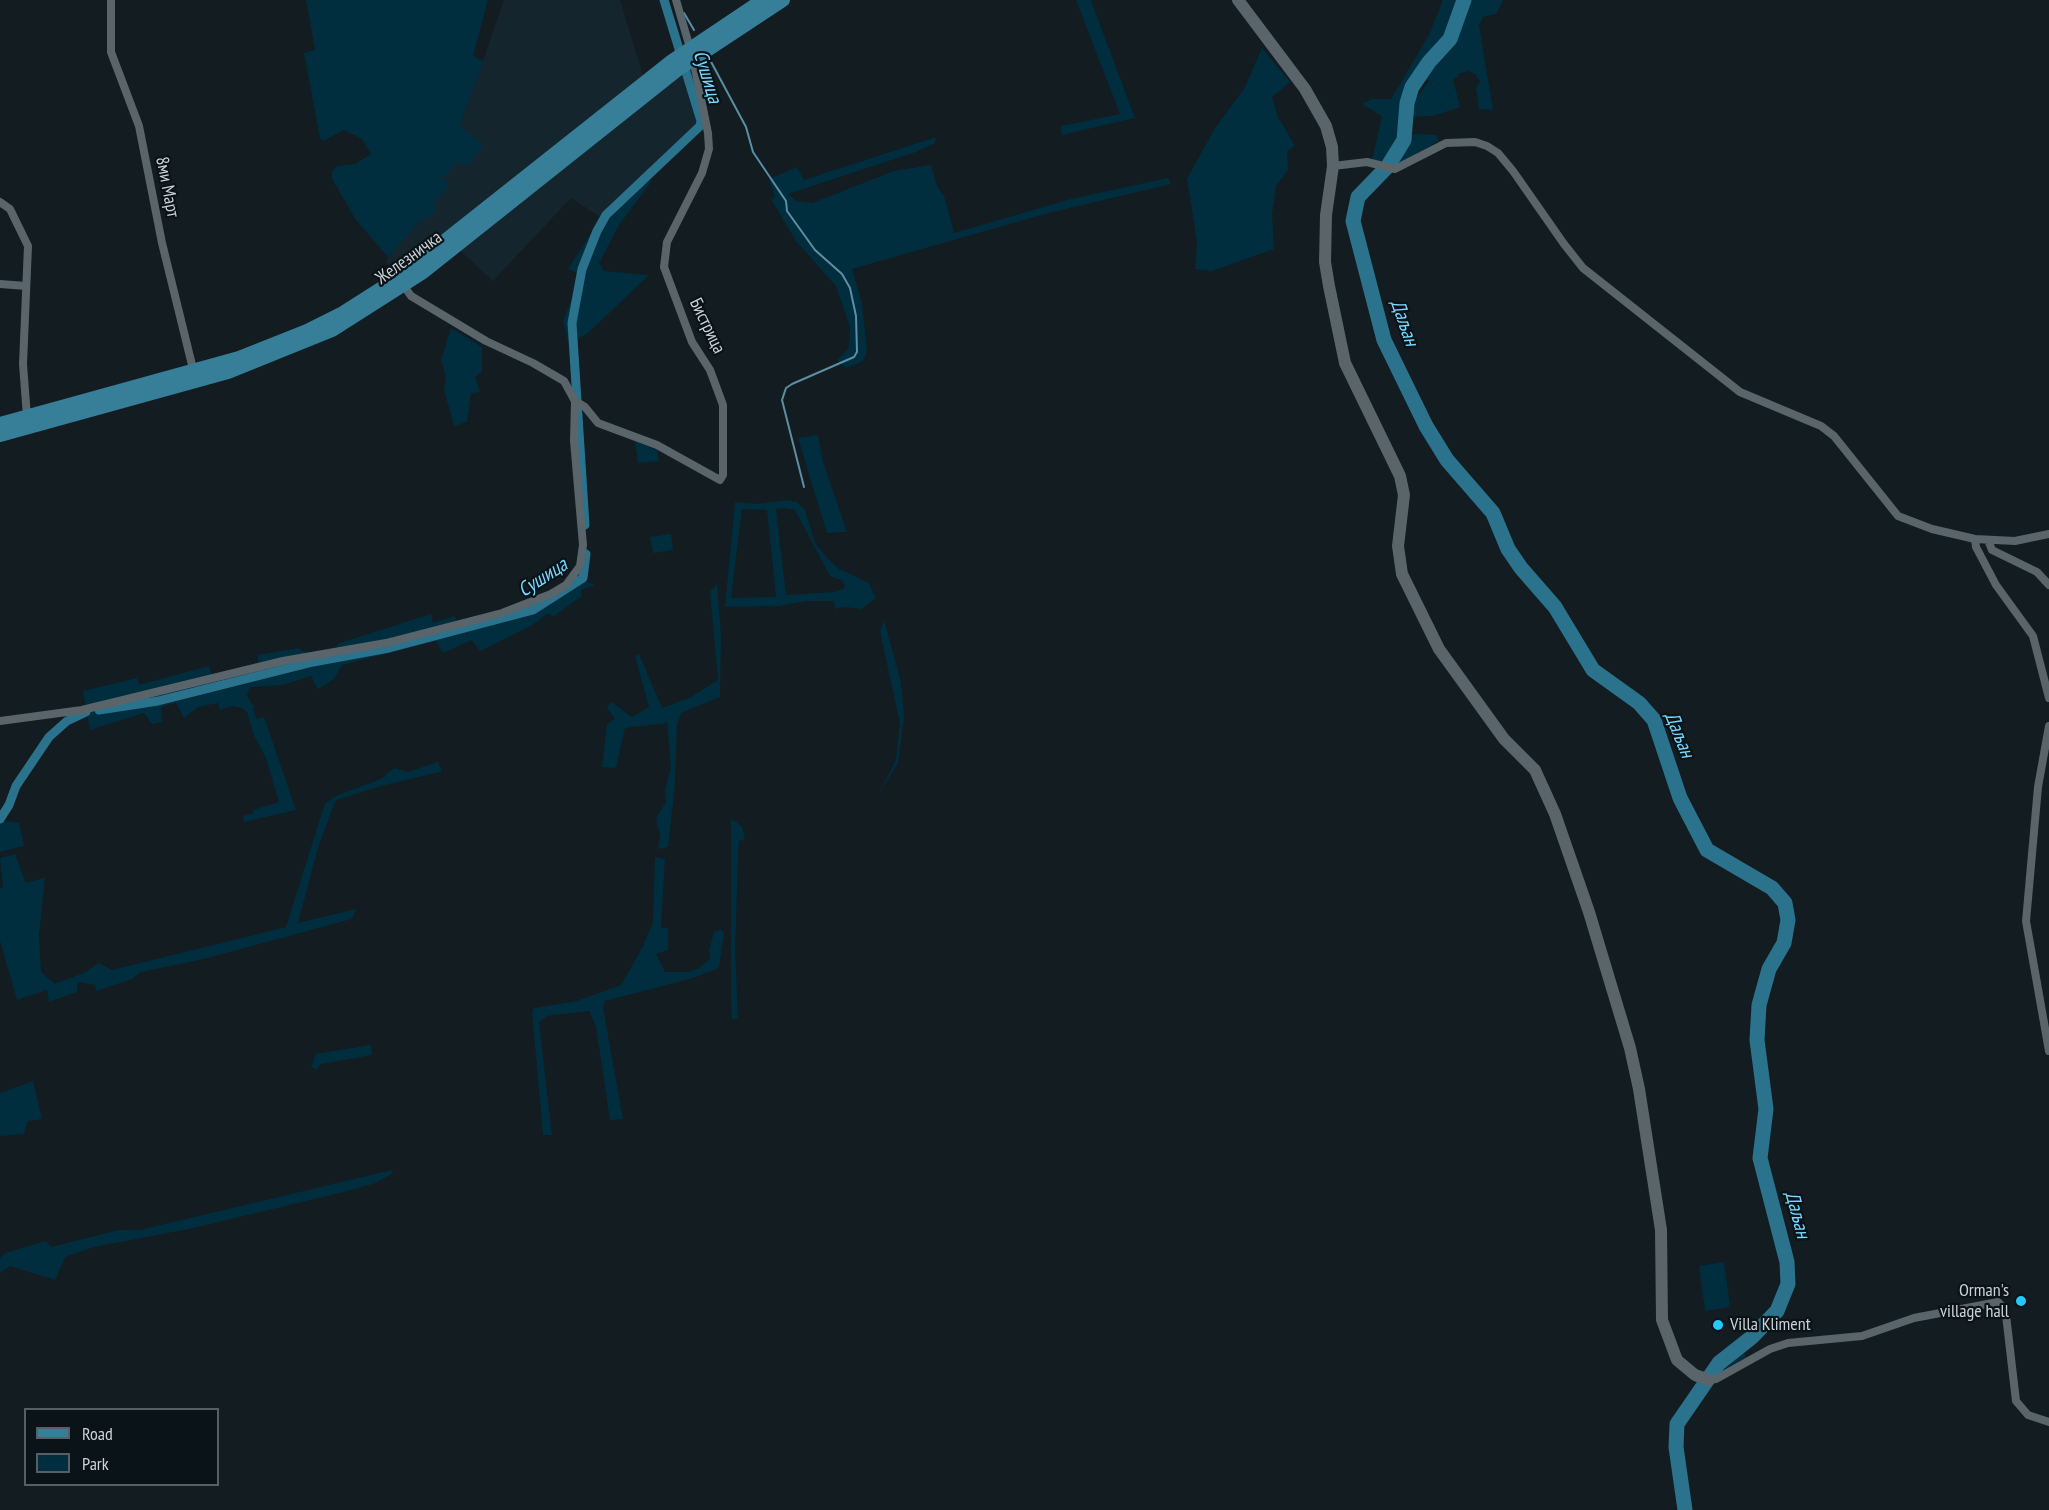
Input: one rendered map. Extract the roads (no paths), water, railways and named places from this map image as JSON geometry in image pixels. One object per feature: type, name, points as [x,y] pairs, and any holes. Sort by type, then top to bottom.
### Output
[{"type":"main road","name":"Железничка","points":[[0,435],[310,341],[401,282],[674,66],[763,0]]},
{"type":"main road","name":"Железничка","points":[[691,54],[783,0]]},
{"type":"main road","name":"Железничка","points":[[0,424],[195,376]]},
{"type":"street","name":"8ми Март","points":[[111,0],[111,51],[139,126],[162,243],[195,376]]},
{"type":"street","name":"Бистрица","points":[[575,401],[585,407],[598,423],[657,445],[720,480],[723,475],[723,405],[710,370],[692,342],[664,267],[663,255],[667,242],[702,173],[709,149],[708,133],[691,54],[676,0]]},
{"type":"street","points":[[1238,0],[1316,107],[1326,126],[1333,166],[1326,215],[1325,262],[1329,286],[1345,363],[1400,476],[1404,495],[1398,546],[1402,574],[1440,649],[1504,739],[1535,771],[1546,791],[1606,968],[1640,1089],[1661,1230],[1662,1320],[1677,1360],[1695,1375],[1709,1380],[1716,1379],[1770,1348],[1788,1343],[1862,1336],[1914,1318],[1998,1302],[2004,1308],[2006,1315],[2016,1401],[2028,1415],[2049,1422]]},
{"type":"street","points":[[1333,166],[1375,163],[1395,170],[1437,147],[1452,142],[1475,142],[1498,153],[1533,197],[1564,244],[1598,281],[1740,392],[1827,431],[1856,461],[1898,516],[1932,530],[1975,539],[2015,541],[2049,534]]},
{"type":"street","points":[[0,202],[10,209],[28,246],[23,364],[27,417]]},
{"type":"street","points":[[0,721],[81,710],[283,661],[397,640],[493,616],[551,594],[566,585],[580,566],[583,545],[574,441],[575,401],[564,381],[549,371],[486,341],[411,296],[401,282]]},
{"type":"street","points":[[0,284],[26,286]]},
{"type":"street","points":[[1975,539],[1976,547],[1996,585],[2033,636],[2049,698]]},
{"type":"street","points":[[1988,540],[1992,550],[2037,572],[2049,585]]},
{"type":"street","points":[[2049,726],[2038,787],[2026,921],[2049,1051]]},
{"type":"waterway","name":"Сушица","points":[[585,525],[572,323],[582,269],[606,215],[700,126],[701,121],[664,0]]},
{"type":"waterway","name":"Даљан","points":[[1464,0],[1450,39],[1429,62],[1412,87],[1407,103],[1404,140],[1388,166],[1358,197],[1353,221],[1384,340],[1426,426],[1447,460],[1493,513],[1508,549],[1521,568],[1555,607],[1593,670],[1639,703],[1654,720],[1680,798],[1707,850],[1772,888],[1785,903],[1788,920],[1784,943],[1769,969],[1759,1005],[1757,1040],[1766,1109],[1760,1158],[1787,1262],[1788,1284],[1777,1311],[1752,1337],[1719,1363],[1677,1424],[1676,1447],[1685,1510]]},
{"type":"waterway","points":[[684,13],[694,30]]},
{"type":"waterway","points":[[709,58],[746,127],[753,152],[786,201],[787,211],[815,250],[842,274],[850,288],[856,316],[857,352],[854,357],[792,384],[786,388],[782,400],[804,487]]},
{"type":"waterway","name":"Сушица","points":[[99,710],[158,701],[313,662],[389,648],[533,610],[583,578],[586,554]]},
{"type":"waterway","name":"Сушица","points":[[0,819],[9,805],[16,786],[49,737],[67,721],[86,712]]},
{"type":"place","name":"Orman's village hall","points":[[2021,1301]]},
{"type":"place","name":"Villa Kliment","points":[[1718,1325]]}]
